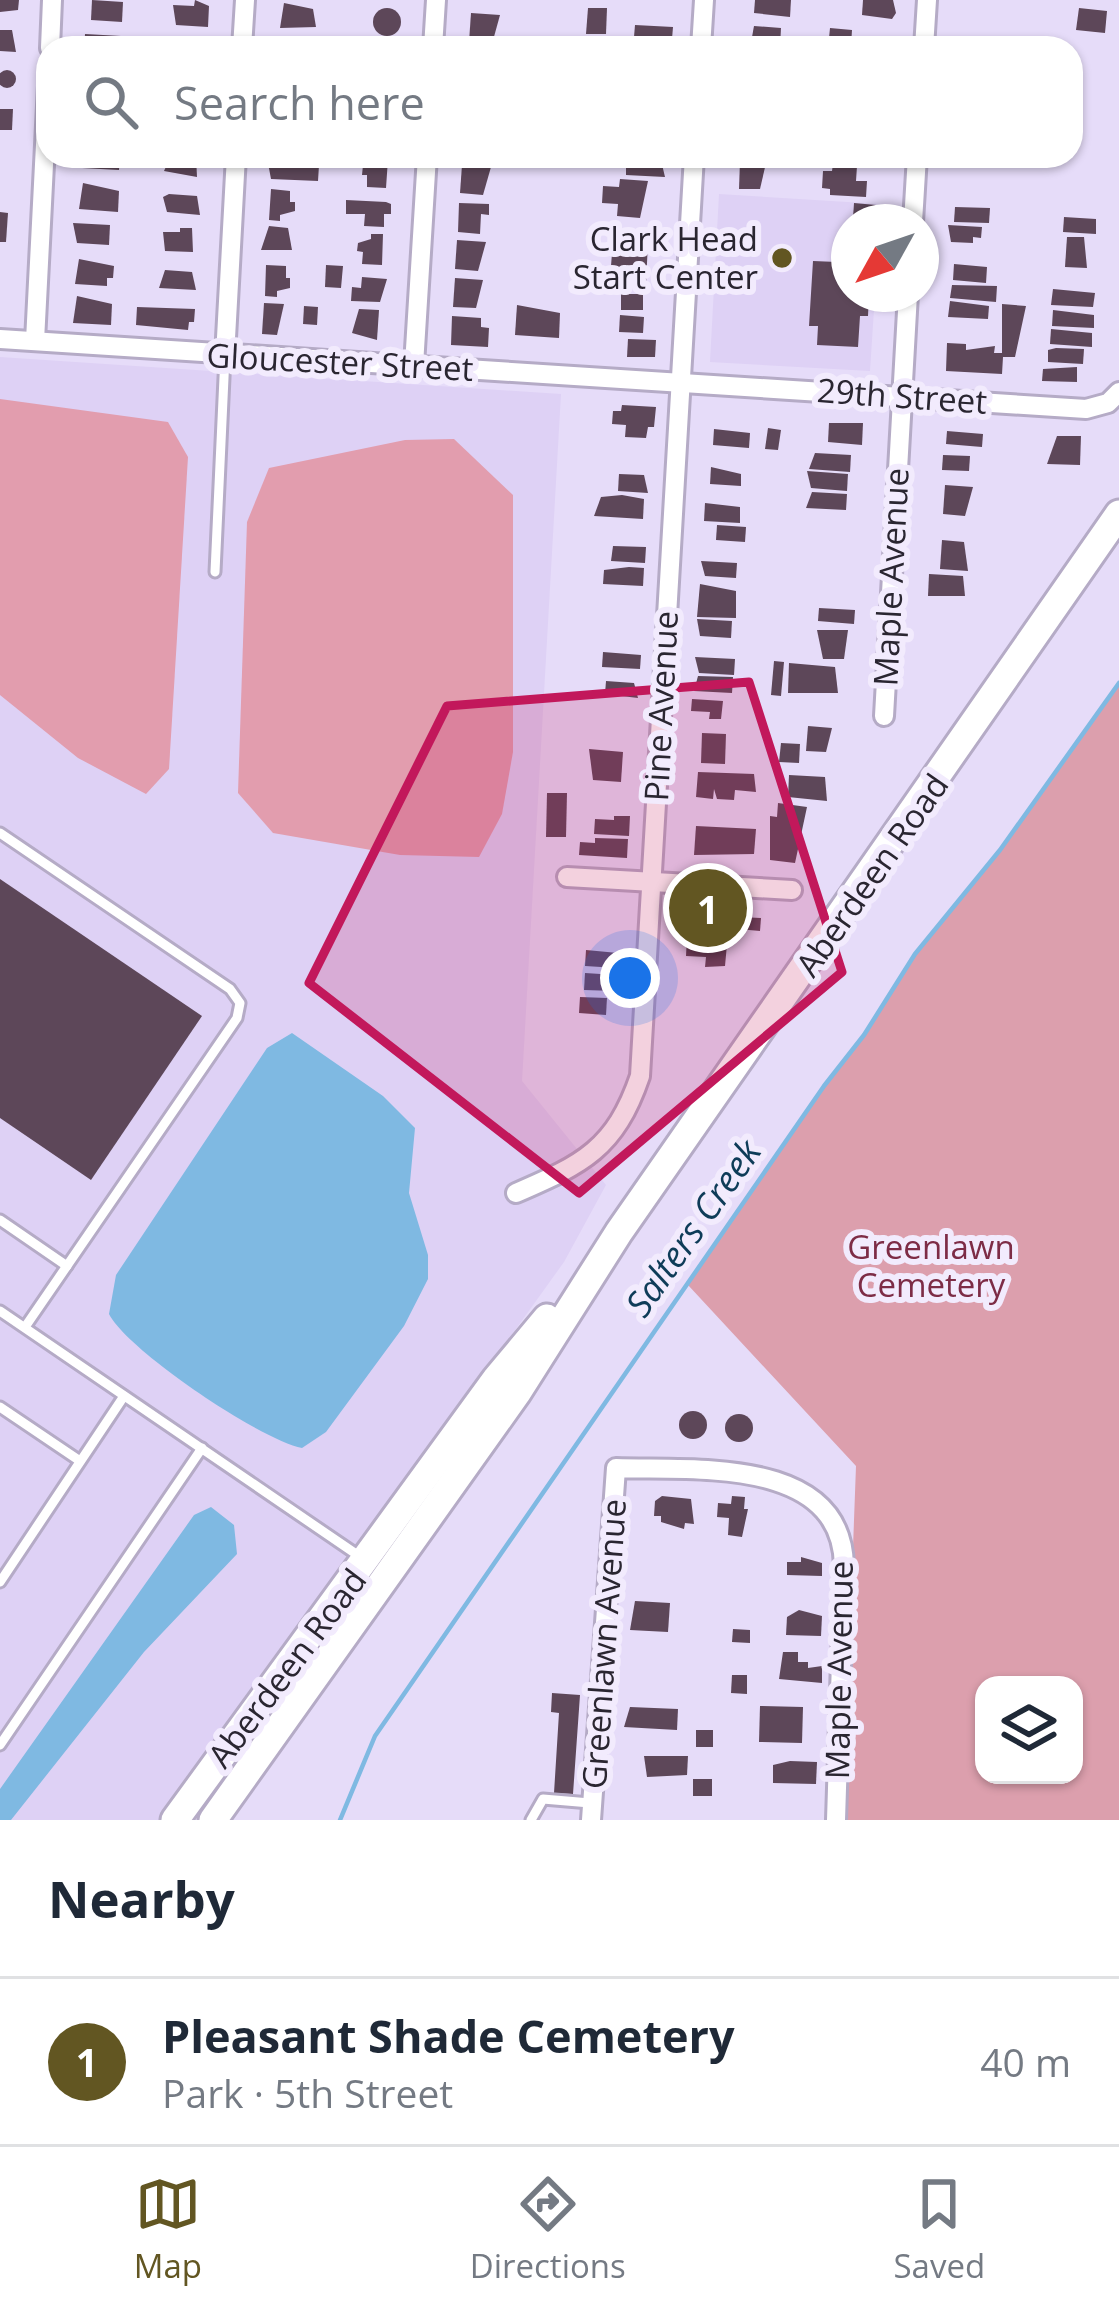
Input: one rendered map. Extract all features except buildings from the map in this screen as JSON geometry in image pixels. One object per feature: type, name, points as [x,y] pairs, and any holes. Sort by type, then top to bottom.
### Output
[{"type":"main road","name":"Aberdeen Road","points":[[213,1820],[496,1379],[619,1232],[1119,514]]},
{"type":"main road","name":"Aberdeen Road","points":[[175,1820],[376,1568]]},
{"type":"street","points":[[50,36],[52,0]]},
{"type":"street","points":[[243,36],[245,0]]},
{"type":"street","points":[[434,36],[436,0]]},
{"type":"street","points":[[702,36],[704,0]]},
{"type":"street","points":[[925,36],[927,0]]},
{"type":"street","points":[[35,341],[44,168]]},
{"type":"street","points":[[225,356],[235,168]]},
{"type":"street","points":[[414,365],[426,168]]},
{"type":"street","name":"Pine Avenue","points":[[517,1193],[590,1160],[634,1094],[642,1061],[693,168]]},
{"type":"street","points":[[914,204],[916,168]]},
{"type":"street","name":"Maple Avenue","points":[[884,716],[907,312]]},
{"type":"street","name":"Gloucester Street","points":[[0,339],[680,382]]},
{"type":"street","name":"29th Street","points":[[680,382],[1086,409],[1108,403],[1119,392]]},
{"type":"street","points":[[567,877],[792,890]]},
{"type":"street","name":"Greenlawn Avenue","points":[[592,1812],[616,1468],[775,1477],[797,1488],[830,1523]]},
{"type":"street","name":"Maple Avenue","points":[[830,1523],[842,1544],[844,1566],[836,1820]]},
{"type":"lane","points":[[215,572],[225,356]]},
{"type":"lane","points":[[0,833],[230,989],[240,1004],[237,1018],[25,1328]]},
{"type":"lane","points":[[0,1220],[67,1265]]},
{"type":"lane","points":[[0,1311],[376,1568]]},
{"type":"lane","points":[[0,1582],[124,1396]]},
{"type":"lane","points":[[0,1407],[80,1461]]},
{"type":"lane","points":[[0,1745],[202,1448]]},
{"type":"lane","points":[[531,1820],[543,1799],[592,1812]]},
{"type":"highlighted area","points":[[749,682],[842,972],[579,1193],[309,983],[447,706]]},
{"type":"shaded area","name":"Clark Head Start Center","points":[[719,194],[880,204],[831,204],[831,312],[874,312],[870,371],[710,362]]},
{"type":"shaded area","points":[[0,357],[561,394],[522,1081],[606,1185],[564,1262],[163,1820],[0,1820]]},
{"type":"shaded area","points":[[0,399],[168,422],[188,457],[169,769],[146,794],[78,758],[0,695]]},
{"type":"shaded area","points":[[454,439],[513,495],[513,752],[502,814],[479,857],[400,855],[273,833],[238,793],[247,522],[269,468],[405,440]]},
{"type":"green space","name":"Greenlawn Cemetery","points":[[1119,683],[1119,1820],[843,1820],[856,1466],[688,1285],[864,1035],[915,954],[1000,850]]},
{"type":"water","points":[[292,1033],[383,1096],[415,1128],[409,1193],[428,1255],[428,1279],[404,1326],[326,1432],[302,1448],[257,1429],[197,1392],[141,1349],[109,1314],[116,1275],[267,1048]]},
{"type":"water","points":[[211,1507],[234,1525],[237,1554],[144,1652],[11,1820],[0,1820],[0,1789],[194,1515]]},
{"type":"waterway","name":"Salters Creek","points":[[340,1820],[375,1736],[824,1086],[864,1035],[915,954],[1000,850],[1119,683]]},
{"type":"place","name":"Clark Head Start Center","points":[[782,258]]},
{"type":"place","name":"Pleasant Shade Cemetery","points":[[708,908]]}]
